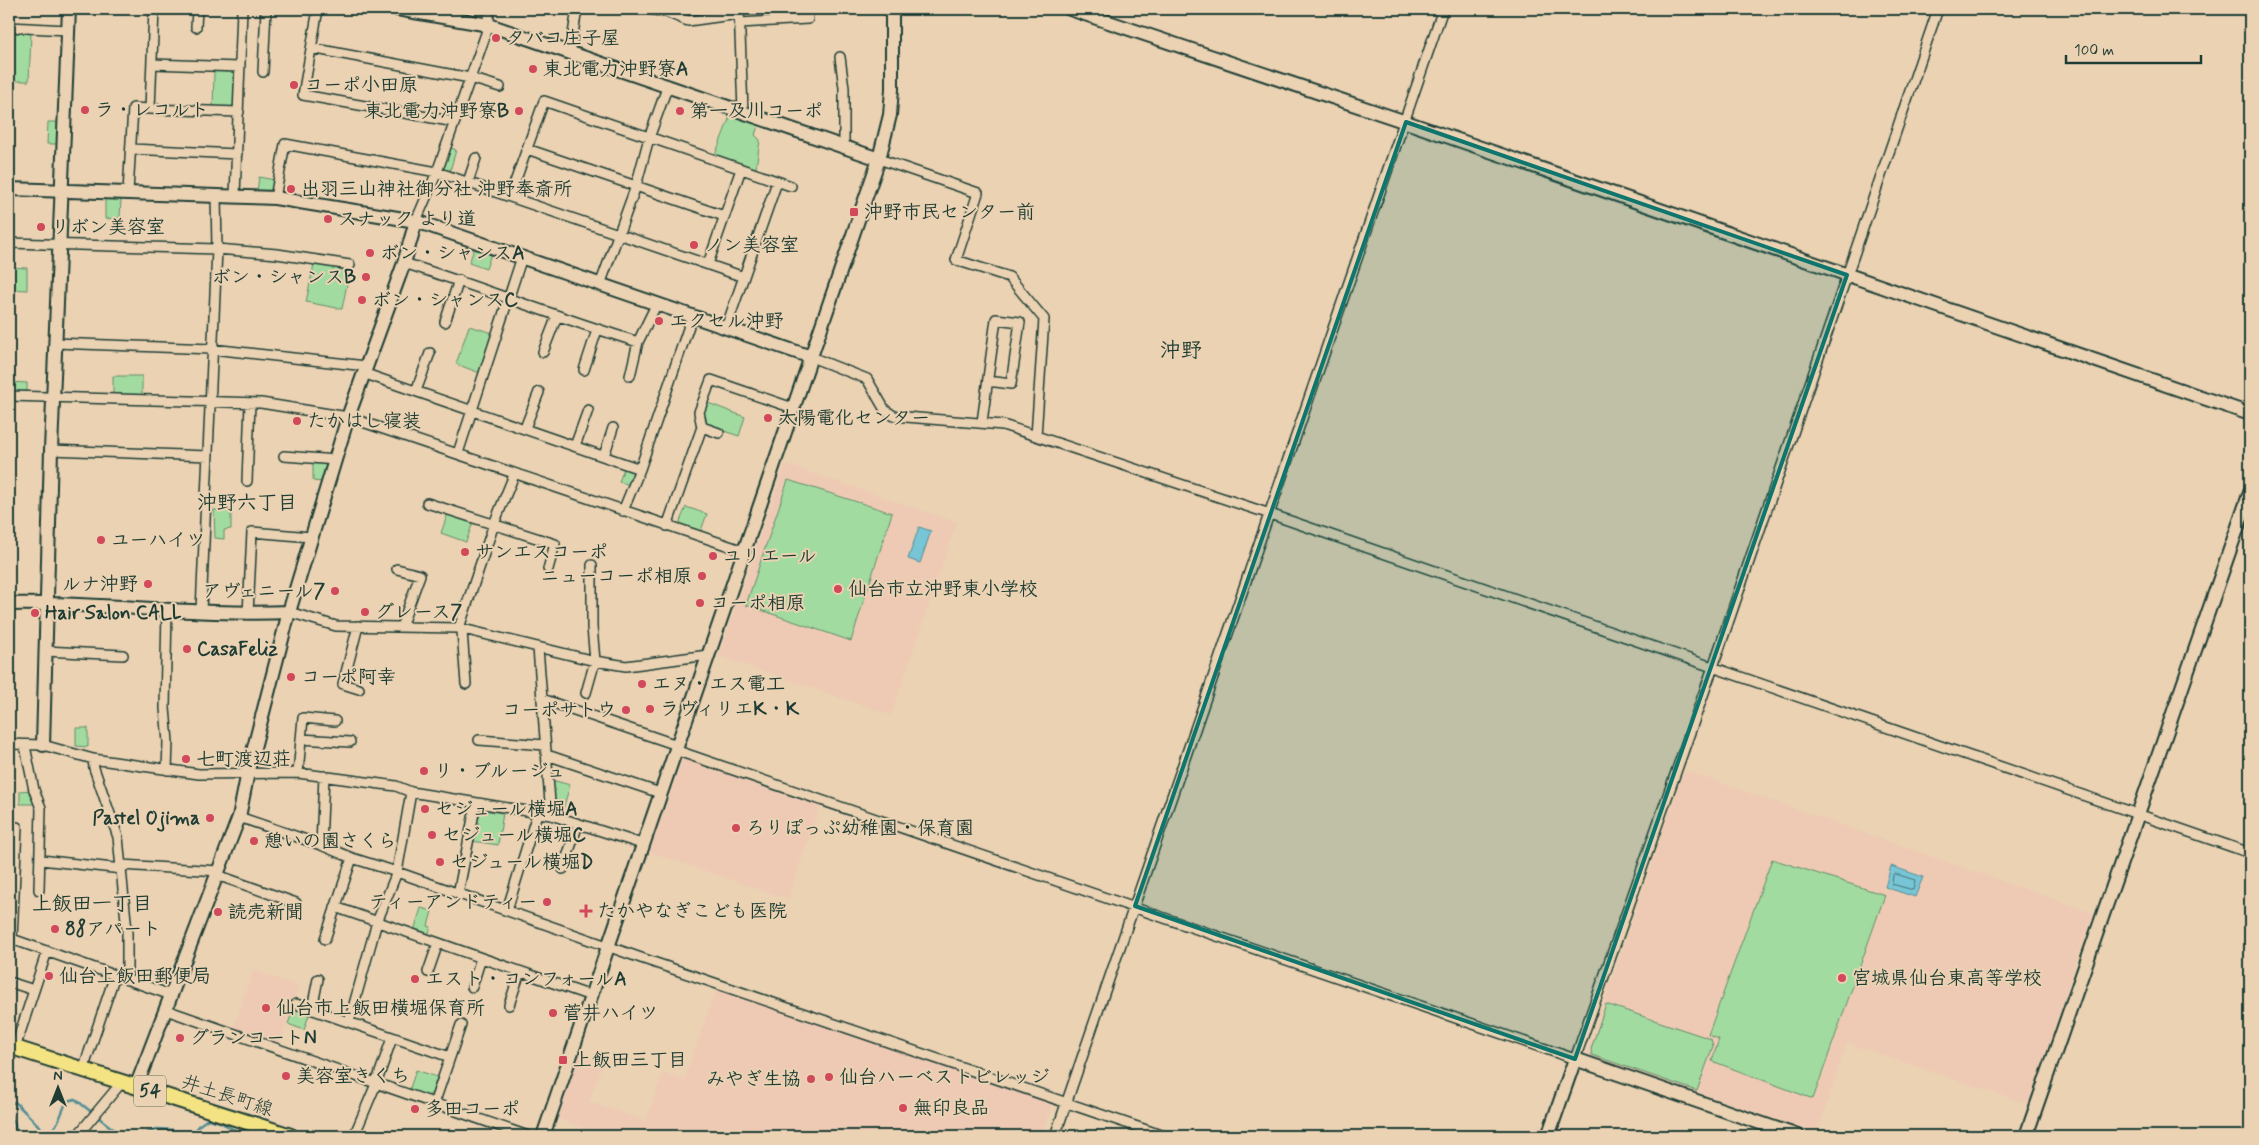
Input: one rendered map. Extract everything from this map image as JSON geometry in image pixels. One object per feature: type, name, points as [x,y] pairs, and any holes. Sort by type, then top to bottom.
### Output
[{"type":"main road","name":"井土長町線","points":[[12,1047],[291,1136]]},
{"type":"street","points":[[43,745],[51,450],[69,9]]},
{"type":"street","points":[[150,109],[154,9]]},
{"type":"street","points":[[196,27],[197,9]]},
{"type":"street","points":[[235,196],[242,9]]},
{"type":"street","points":[[263,72],[266,9]]},
{"type":"street","points":[[318,9],[303,95],[455,122]]},
{"type":"street","points":[[397,9],[489,25],[743,110],[978,193],[956,260],[1010,277],[1044,319],[1036,436]]},
{"type":"street","points":[[136,1087],[239,817],[248,773],[289,612],[348,417],[404,263],[416,221],[437,172],[489,25],[489,9]]},
{"type":"street","points":[[570,53],[577,9]]},
{"type":"street","points":[[649,9],[676,13],[693,22],[722,15],[808,19],[808,9]]},
{"type":"street","points":[[543,1136],[879,159],[890,115],[892,90],[892,9]]},
{"type":"street","points":[[1070,9],[1406,122],[2250,414]]},
{"type":"street","points":[[1055,1136],[1444,9]]},
{"type":"street","points":[[1548,1136],[1714,667],[1938,9]]},
{"type":"street","points":[[739,15],[743,110]]},
{"type":"street","points":[[9,27],[68,30]]},
{"type":"street","points":[[311,48],[470,78],[500,87]]},
{"type":"street","points":[[840,57],[844,88],[844,146]]},
{"type":"street","points":[[152,64],[240,67]]},
{"type":"street","points":[[600,285],[636,186],[668,86]]},
{"type":"street","points":[[510,196],[544,101],[791,186]]},
{"type":"street","points":[[128,192],[133,108],[239,112]]},
{"type":"street","points":[[275,198],[285,144],[437,172],[744,277]]},
{"type":"street","points":[[131,149],[237,154]]},
{"type":"street","points":[[527,149],[724,216]]},
{"type":"street","points":[[468,182],[476,158]]},
{"type":"street","points":[[708,264],[741,169]]},
{"type":"street","points":[[726,328],[777,182]]},
{"type":"street","points":[[9,189],[275,198],[416,221],[811,357],[867,379],[885,410],[894,416],[1003,425],[1270,514],[2250,854]]},
{"type":"street","points":[[201,611],[217,249],[216,196]]},
{"type":"street","points":[[9,243],[217,249],[277,254],[350,265]]},
{"type":"street","points":[[458,453],[522,256]]},
{"type":"street","points":[[404,263],[638,342]]},
{"type":"street","points":[[444,322],[459,280]]},
{"type":"street","points":[[630,376],[638,342],[656,303]]},
{"type":"street","points":[[543,352],[557,316]]},
{"type":"street","points":[[623,511],[640,469],[692,317]]},
{"type":"street","points":[[982,422],[996,319],[1020,322],[1011,384],[988,381]]},
{"type":"street","points":[[584,370],[598,330]]},
{"type":"street","points":[[55,343],[212,349],[364,369],[416,391],[640,469]]},
{"type":"street","points":[[416,391],[430,353]]},
{"type":"street","points":[[667,526],[702,427],[699,412],[711,380],[793,408]]},
{"type":"street","points":[[525,428],[539,392]]},
{"type":"street","points":[[9,396],[250,403],[348,417],[458,453],[514,475],[744,551]]},
{"type":"street","points":[[247,481],[250,403]]},
{"type":"street","points":[[575,446],[588,410]]},
{"type":"street","points":[[702,427],[719,433]]},
{"type":"street","points":[[604,456],[613,428]]},
{"type":"street","points":[[51,450],[208,456]]},
{"type":"street","points":[[284,456],[336,460]]},
{"type":"street","points":[[466,684],[460,629],[494,524],[514,475]]},
{"type":"street","points":[[2026,1136],[2250,492]]},
{"type":"street","points":[[427,503],[555,544],[548,569]]},
{"type":"street","points":[[248,614],[252,532],[311,537]]},
{"type":"street","points":[[586,693],[595,661],[592,627],[592,565]]},
{"type":"street","points":[[397,569],[420,575],[401,627]]},
{"type":"street","points":[[9,604],[46,603],[248,614],[289,612],[336,626],[460,629],[595,661],[626,666],[708,655]]},
{"type":"street","points":[[167,610],[165,708],[168,770]]},
{"type":"street","points":[[358,626],[343,684],[359,689]]},
{"type":"street","points":[[538,648],[548,755],[551,815]]},
{"type":"street","points":[[45,651],[124,655]]},
{"type":"street","points":[[542,699],[1575,1060],[1798,1136]]},
{"type":"street","points":[[298,774],[303,718],[335,721]]},
{"type":"street","points":[[301,739],[350,742]]},
{"type":"street","points":[[478,740],[546,745]]},
{"type":"street","points":[[9,744],[25,746],[43,745],[94,759],[198,774],[298,774],[396,786],[411,792],[551,815],[642,844]]},
{"type":"street","points":[[25,746],[34,790],[42,808],[39,890]]},
{"type":"street","points":[[548,755],[660,793]]},
{"type":"street","points":[[94,759],[94,768],[118,837],[127,931],[127,980]]},
{"type":"street","points":[[321,845],[324,776]]},
{"type":"street","points":[[349,1022],[377,922],[397,872],[411,792]]},
{"type":"street","points":[[458,894],[476,803]]},
{"type":"street","points":[[507,910],[537,814]]},
{"type":"street","points":[[239,817],[321,845],[352,858],[1164,1136]]},
{"type":"street","points":[[563,869],[578,824]]},
{"type":"street","points":[[17,827],[12,882],[10,938],[171,996]]},
{"type":"street","points":[[325,938],[352,858]]},
{"type":"street","points":[[41,860],[218,873],[296,903]]},
{"type":"street","points":[[335,907],[591,996]]},
{"type":"street","points":[[428,972],[438,943]]},
{"type":"street","points":[[12,1047],[47,952]]},
{"type":"street","points":[[472,987],[481,958]]},
{"type":"street","points":[[509,1005],[520,972]]},
{"type":"street","points":[[83,1070],[114,975]]},
{"type":"street","points":[[312,1009],[318,979]]},
{"type":"street","points":[[9,982],[34,990]]},
{"type":"street","points":[[296,1004],[450,1057]]},
{"type":"street","points":[[166,1010],[528,1136]]},
{"type":"street","points":[[434,1104],[461,1025]]},
{"type":"street","points":[[354,1136],[376,1084],[392,1038]]},
{"type":"street","points":[[77,1136],[122,1082]]},
{"type":"highlighted area","points":[[1406,122],[1847,275],[1575,1059],[1135,906]]},
{"type":"shaded area","name":"仙台市立沖野東小学校","points":[[785,464],[957,522],[891,715],[719,656]]},
{"type":"shaded area","name":"ろりぽっぷ幼稚園・保育園","points":[[683,756],[821,803],[788,899],[650,852]]},
{"type":"shaded area","name":"宮城県仙台東高等学校","points":[[1684,770],[2093,913],[2028,1104],[1847,1043],[1817,1133],[1586,1055]]},
{"type":"shaded area","name":"仙台市上飯田横堀保育所","points":[[253,970],[298,986],[279,1046],[233,1030]]},
{"type":"shaded area","name":"仙台ハーベストビレッジ","points":[[717,987],[1053,1103],[1041,1136],[583,1136],[586,1129],[557,1118],[579,1055],[603,1063],[589,1102],[646,1121],[663,1073],[684,1080]]},
{"type":"green space","points":[[9,32],[31,34],[29,81],[9,81]]},
{"type":"green space","points":[[214,71],[236,71],[235,109],[213,109]]},
{"type":"green space","points":[[731,114],[759,123],[755,135],[760,140],[756,168],[715,155]]},
{"type":"green space","points":[[48,122],[63,122],[62,144],[47,144]]},
{"type":"green space","points":[[449,147],[456,150],[450,171],[442,168]]},
{"type":"green space","points":[[259,177],[275,180],[271,194],[257,192]]},
{"type":"green space","points":[[105,199],[121,199],[120,218],[105,219]]},
{"type":"green space","points":[[474,249],[491,254],[486,269],[469,263]]},
{"type":"green space","points":[[314,264],[350,269],[342,309],[306,302]]},
{"type":"green space","points":[[9,267],[27,268],[27,290],[9,289]]},
{"type":"green space","points":[[469,326],[493,333],[480,373],[456,364]]},
{"type":"green space","points":[[113,376],[142,376],[142,396],[113,396]]},
{"type":"green space","points":[[9,382],[27,383],[27,391],[9,391]]},
{"type":"green space","points":[[708,403],[745,417],[739,436],[706,425],[703,414]]},
{"type":"green space","points":[[313,462],[325,464],[329,469],[323,482],[313,481]]},
{"type":"green space","points":[[624,468],[635,471],[631,485],[619,482]]},
{"type":"green space","points":[[788,480],[892,513],[851,641],[746,605]]},
{"type":"green space","points":[[686,507],[707,514],[700,533],[682,527],[680,521]]},
{"type":"green space","points":[[214,510],[231,510],[231,529],[224,530],[224,539],[215,538]]},
{"type":"green space","points":[[448,513],[473,522],[466,542],[441,533]]},
{"type":"green space","points":[[76,728],[88,728],[88,747],[76,746]]},
{"type":"green space","points":[[552,780],[570,785],[562,813],[556,812]]},
{"type":"green space","points":[[32,790],[35,804],[20,804],[20,791]]},
{"type":"green space","points":[[481,810],[503,813],[498,845],[472,841],[476,816]]},
{"type":"green space","points":[[1772,859],[1885,895],[1813,1099],[1712,1061],[1719,1039],[1708,1035]]},
{"type":"green space","points":[[421,908],[432,911],[428,926],[431,927],[428,935],[414,931]]},
{"type":"green space","points":[[1606,1004],[1711,1039],[1713,1046],[1697,1091],[1592,1055],[1591,1049]]},
{"type":"green space","points":[[294,1007],[310,1012],[304,1030],[288,1024]]},
{"type":"green space","points":[[416,1070],[437,1077],[432,1093],[427,1096],[409,1091]]},
{"type":"water","points":[[919,527],[931,531],[920,563],[908,559]]},
{"type":"water","points":[[1891,866],[1923,877],[1915,897],[1885,887]]},
{"type":"waterway","points":[[9,1105],[15,1102],[45,1132],[53,1129],[56,1125],[67,1101],[75,1099],[122,1136]]},
{"type":"waterway","points":[[9,1112],[15,1124],[16,1136]]},
{"type":"waterway","points":[[194,1136],[198,1126],[208,1119],[220,1122],[245,1136]]},
{"type":"waterway","points":[[140,1136],[157,1129],[173,1130],[178,1136]]},
{"type":"place","name":"タバコ庄子屋","points":[[496,38]]},
{"type":"place","name":"東北電力沖野寮A","points":[[533,69]]},
{"type":"place","name":"コーポ小田原","points":[[294,85]]},
{"type":"place","name":"ラ・レコルト","points":[[85,110]]},
{"type":"place","name":"東北電力沖野寮B","points":[[519,111]]},
{"type":"place","name":"第一及川コーポ","points":[[680,111]]},
{"type":"place","name":"出羽三山神社御分社 沖野奉斎所","points":[[291,189]]},
{"type":"place","name":"沖野市民センター前","points":[[854,212]]},
{"type":"place","name":"スナック より道","points":[[328,219]]},
{"type":"place","name":"リボン美容室","points":[[41,227]]},
{"type":"place","name":"ノン美容室","points":[[694,245]]},
{"type":"place","name":"ボン・シャンスA","points":[[370,253]]},
{"type":"place","name":"ボン・シャンスB","points":[[366,277]]},
{"type":"place","name":"ボン・シャンスC","points":[[362,300]]},
{"type":"place","name":"エクセル沖野","points":[[659,321]]},
{"type":"place","name":"太陽電化センター","points":[[768,418]]},
{"type":"place","name":"たかはし寝装","points":[[297,421]]},
{"type":"place","name":"ユーハイツ","points":[[101,540]]},
{"type":"place","name":"サンエスコーポ","points":[[465,552]]},
{"type":"place","name":"ユリエール","points":[[713,556]]},
{"type":"place","name":"ニューコーポ相原","points":[[702,576]]},
{"type":"place","name":"ルナ沖野","points":[[148,584]]},
{"type":"place","name":"仙台市立沖野東小学校","points":[[838,589]]},
{"type":"place","name":"アヴェニール7","points":[[335,591]]},
{"type":"place","name":"コーポ相原","points":[[700,603]]},
{"type":"place","name":"グレース7","points":[[365,612]]},
{"type":"place","name":"Hair Salon CALL","points":[[35,613]]},
{"type":"place","name":"CasaFeliz","points":[[187,649]]},
{"type":"place","name":"コーポ阿幸","points":[[291,677]]},
{"type":"place","name":"エヌ・エス電工","points":[[642,684]]},
{"type":"place","name":"ラヴィリエK・K","points":[[650,709]]},
{"type":"place","name":"コーポサトウ","points":[[626,710]]},
{"type":"place","name":"七町渡辺荘","points":[[186,759]]},
{"type":"place","name":"リ・ブルージュ","points":[[424,771]]},
{"type":"place","name":"セジュール横堀A","points":[[425,809]]},
{"type":"place","name":"Pastel Ojima","points":[[210,818]]},
{"type":"place","name":"ろりぽっぷ幼稚園・保育園","points":[[736,828]]},
{"type":"place","name":"セジュール横堀C","points":[[432,835]]},
{"type":"place","name":"憩いの園さくら","points":[[254,841]]},
{"type":"place","name":"セジュール横堀D","points":[[440,862]]},
{"type":"place","name":"ティーアンドティー","points":[[547,902]]},
{"type":"place","name":"たかやなぎこども医院","points":[[586,911]]},
{"type":"place","name":"読売新聞","points":[[218,912]]},
{"type":"place","name":"88アパート","points":[[55,929]]},
{"type":"place","name":"仙台上飯田郵便局","points":[[49,976]]},
{"type":"place","name":"宮城県仙台東高等学校","points":[[1842,978]]},
{"type":"place","name":"エスト・コンフォールA","points":[[415,979]]},
{"type":"place","name":"仙台市上飯田横堀保育所","points":[[266,1008]]},
{"type":"place","name":"菅井ハイツ","points":[[553,1013]]},
{"type":"place","name":"グランコートN","points":[[180,1038]]},
{"type":"place","name":"上飯田三丁目","points":[[563,1060]]},
{"type":"place","name":"美容室きくち","points":[[286,1076]]},
{"type":"place","name":"仙台ハーベストビレッジ","points":[[829,1077]]},
{"type":"place","name":"みやぎ生協","points":[[811,1079]]},
{"type":"place","name":"無印良品","points":[[903,1108]]},
{"type":"place","name":"多田コーポ","points":[[415,1109]]},
{"type":"district","name":"沖野","points":[[1181,351]]},
{"type":"district","name":"沖野六丁目","points":[[247,503]]},
{"type":"district","name":"上飯田一丁目","points":[[92,904]]}]
